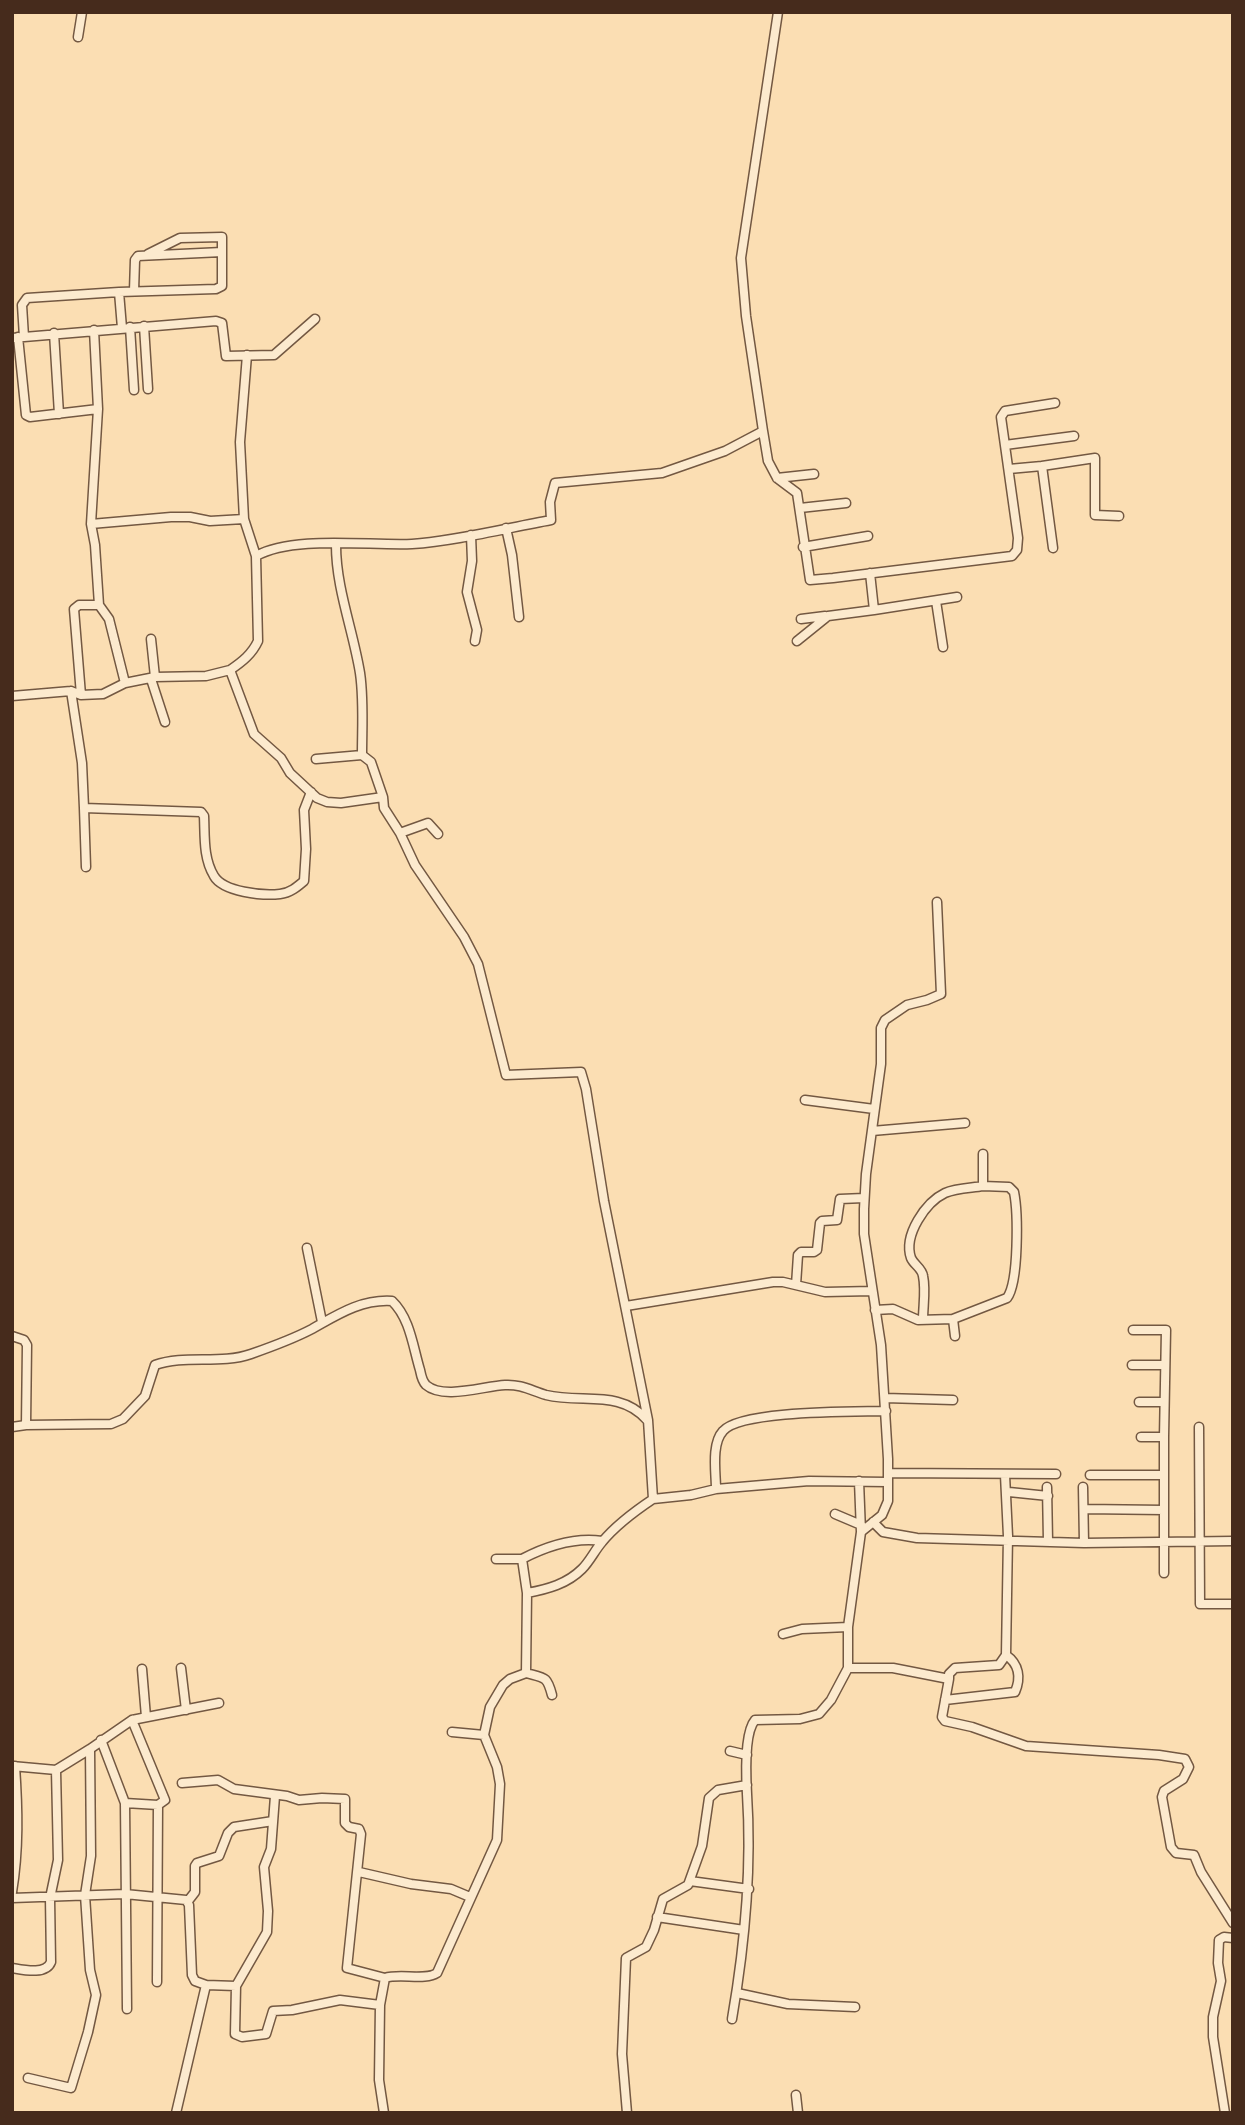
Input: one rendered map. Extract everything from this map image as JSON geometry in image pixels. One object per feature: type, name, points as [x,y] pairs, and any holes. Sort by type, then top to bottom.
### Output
[{"type":"street","points":[[78,37],[82,12]]},
{"type":"street","points":[[778,12],[741,258],[746,316],[768,461],[777,478],[797,493],[810,580],[1013,556],[1017,550],[1018,538],[1001,420],[1005,411],[1055,403]]},
{"type":"street","points":[[98,409],[30,417],[25,412],[18,337],[22,305],[27,298],[219,289],[223,284],[222,237],[180,238],[148,254]]},
{"type":"street","points":[[180,238],[180,253]]},
{"type":"street","points":[[134,291],[135,260],[138,256],[222,252]]},
{"type":"street","points":[[119,292],[134,390]]},
{"type":"street","points":[[18,337],[216,321],[222,323],[226,356],[274,355],[315,319]]},
{"type":"street","points":[[144,326],[148,389]]},
{"type":"street","points":[[94,330],[98,409],[91,524],[99,605],[109,618],[125,683]]},
{"type":"street","points":[[54,333],[60,414]]},
{"type":"street","points":[[12,696],[71,691],[81,695],[103,694],[125,683],[153,678],[206,676],[230,670],[254,649],[258,641],[256,556],[244,519],[240,442],[247,355]]},
{"type":"street","points":[[256,556],[276,549],[309,545],[412,544],[551,520],[550,502],[555,483],[662,473],[725,451],[763,431]]},
{"type":"street","points":[[1005,445],[1074,436]]},
{"type":"street","points":[[1009,469],[1095,458],[1095,515],[1119,516]]},
{"type":"street","points":[[1042,466],[1053,548]]},
{"type":"street","points":[[777,478],[814,474]]},
{"type":"street","points":[[800,508],[846,503]]},
{"type":"street","points":[[91,524],[171,517],[210,521],[244,519]]},
{"type":"street","points":[[506,528],[519,617]]},
{"type":"street","points":[[471,534],[472,561],[467,592],[477,630],[475,641]]},
{"type":"street","points":[[803,547],[868,536]]},
{"type":"street","points":[[335,545],[336,569],[361,683],[362,755]]},
{"type":"street","points":[[870,573],[874,610]]},
{"type":"street","points":[[801,620],[957,597]]},
{"type":"street","points":[[936,601],[943,647]]},
{"type":"street","points":[[81,695],[74,609],[79,605],[99,605]]},
{"type":"street","points":[[797,641],[828,616]]},
{"type":"street","points":[[151,639],[153,678],[165,722]]},
{"type":"street","points":[[230,670],[254,734],[281,758],[290,773],[311,792],[327,802],[334,803],[383,797]]},
{"type":"street","points":[[71,691],[82,763],[86,867]]},
{"type":"street","points":[[316,759],[362,755],[371,761],[384,808],[415,865],[464,937],[478,964],[506,1075],[581,1072],[592,1118],[604,1201],[648,1420],[653,1499]]},
{"type":"street","points":[[84,808],[201,811],[204,816],[206,856],[218,882],[226,888],[281,894],[295,889],[304,881],[304,810],[311,792]]},
{"type":"street","points":[[400,834],[428,823],[438,834]]},
{"type":"street","points":[[861,1528],[873,1522],[885,1509],[888,1478],[881,1345],[864,1234],[864,1198],[881,1064],[881,1032],[885,1020],[907,1004],[940,994],[937,902]]},
{"type":"street","points":[[805,1100],[874,1109]]},
{"type":"street","points":[[872,1131],[965,1123]]},
{"type":"street","points":[[983,1154],[983,1186]]},
{"type":"street","points":[[875,1310],[893,1309],[914,1320],[923,1321],[953,1319],[1007,1298],[1014,1283],[1016,1249],[1013,1192],[1009,1187],[983,1186],[947,1192],[917,1219],[912,1237],[911,1258],[924,1279],[923,1321]]},
{"type":"street","points":[[796,1285],[798,1255],[801,1252],[817,1250],[820,1223],[837,1220],[840,1199],[864,1198]]},
{"type":"street","points":[[307,1248],[322,1322]]},
{"type":"street","points":[[626,1306],[773,1282],[825,1293],[872,1291]]},
{"type":"street","points":[[12,1427],[111,1424],[123,1419],[145,1396],[155,1365],[249,1355],[311,1330],[322,1322],[364,1304],[381,1301],[392,1301],[404,1317],[423,1381],[433,1388],[448,1392],[506,1384],[517,1385],[548,1396],[619,1401],[630,1405],[648,1420]]},
{"type":"street","points":[[953,1319],[955,1336]]},
{"type":"street","points":[[1133,1330],[1166,1330],[1164,1573]]},
{"type":"street","points":[[12,1336],[24,1340],[27,1345],[26,1425]]},
{"type":"street","points":[[1132,1365],[1165,1365]]},
{"type":"street","points":[[885,1398],[953,1400]]},
{"type":"street","points":[[1139,1402],[1164,1402]]},
{"type":"street","points":[[716,1489],[717,1442],[722,1431],[736,1422],[784,1415],[886,1411]]},
{"type":"street","points":[[1199,1427],[1200,1604],[1233,1604]]},
{"type":"street","points":[[1141,1437],[1164,1437]]},
{"type":"street","points":[[527,1593],[552,1588],[570,1579],[634,1511],[653,1499],[716,1489],[809,1481],[1056,1474]]},
{"type":"street","points":[[1005,1475],[1006,1655],[999,1665],[955,1668],[949,1674],[942,1717],[947,1723],[972,1727],[1026,1746],[1185,1759],[1189,1767],[1184,1779],[1164,1790],[1162,1797],[1171,1847],[1176,1853],[1194,1855],[1233,1923]]},
{"type":"street","points":[[1090,1475],[1164,1475]]},
{"type":"street","points":[[732,2020],[749,1889],[749,1731],[755,1720],[800,1720],[819,1714],[827,1707],[848,1668],[848,1627],[861,1528],[859,1481]]},
{"type":"street","points":[[1083,1487],[1084,1543]]},
{"type":"street","points":[[1009,1492],[1047,1491],[1048,1541]]},
{"type":"street","points":[[1084,1509],[1164,1510]]},
{"type":"street","points":[[835,1514],[861,1528]]},
{"type":"street","points":[[873,1522],[883,1532],[917,1538],[1084,1543],[1233,1541]]},
{"type":"street","points":[[496,1559],[522,1559],[569,1541],[603,1541]]},
{"type":"street","points":[[522,1559],[527,1593],[526,1673]]},
{"type":"street","points":[[783,1634],[802,1629],[848,1627]]},
{"type":"street","points":[[945,1700],[1012,1694],[1017,1685],[1018,1671],[1015,1663],[1006,1655]]},
{"type":"street","points":[[181,1668],[186,1710]]},
{"type":"street","points":[[848,1668],[892,1668],[949,1679]]},
{"type":"street","points":[[142,1669],[146,1717]]},
{"type":"street","points":[[182,1783],[218,1780],[234,1789],[299,1800],[345,1799],[345,1823],[361,1831],[359,1872],[347,1968],[385,1979],[393,1976],[434,1976],[497,1840],[500,1784],[497,1767],[484,1734],[490,1707],[510,1679],[526,1673],[545,1678],[552,1695]]},
{"type":"street","points":[[12,1892],[17,1851],[14,1766],[56,1770],[132,1720],[219,1703]]},
{"type":"street","points":[[125,1802],[158,1805],[165,1800],[132,1720]]},
{"type":"street","points":[[452,1732],[484,1734]]},
{"type":"street","points":[[101,1740],[125,1802],[127,2009]]},
{"type":"street","points":[[29,2078],[71,2088],[96,1995],[90,1969],[85,1895],[91,1856],[90,1749]]},
{"type":"street","points":[[730,1751],[747,1755]]},
{"type":"street","points":[[12,1968],[45,1970],[50,1967],[50,1898],[58,1860],[56,1770]]},
{"type":"street","points":[[626,2113],[622,2054],[626,1958],[646,1947],[663,1899],[688,1885],[702,1846],[709,1798],[718,1790],[747,1785]]},
{"type":"street","points":[[275,1796],[271,1849],[264,1867],[267,1932],[236,1986],[235,2034],[242,2037],[266,2035],[273,2011],[340,2000],[380,2005]]},
{"type":"street","points":[[157,1982],[158,1805]]},
{"type":"street","points":[[236,1986],[206,1985],[195,1981],[192,1975],[188,1901],[195,1892],[195,1866],[219,1856],[228,1833],[234,1827],[273,1821]]},
{"type":"street","points":[[359,1872],[411,1884],[451,1889],[470,1897]]},
{"type":"street","points":[[690,1881],[749,1889]]},
{"type":"street","points":[[12,1898],[125,1894],[158,1895],[188,1901]]},
{"type":"street","points":[[657,1917],[744,1930]]},
{"type":"street","points":[[1225,2113],[1213,2037],[1213,2017],[1221,1981],[1217,1947],[1219,1940],[1224,1937],[1233,1938]]},
{"type":"street","points":[[383,2113],[379,2080],[380,2005],[385,1979]]},
{"type":"street","points":[[176,2113],[206,1985]]},
{"type":"street","points":[[737,1993],[788,2004],[855,2007]]},
{"type":"street","points":[[796,2095],[798,2113]]}]
